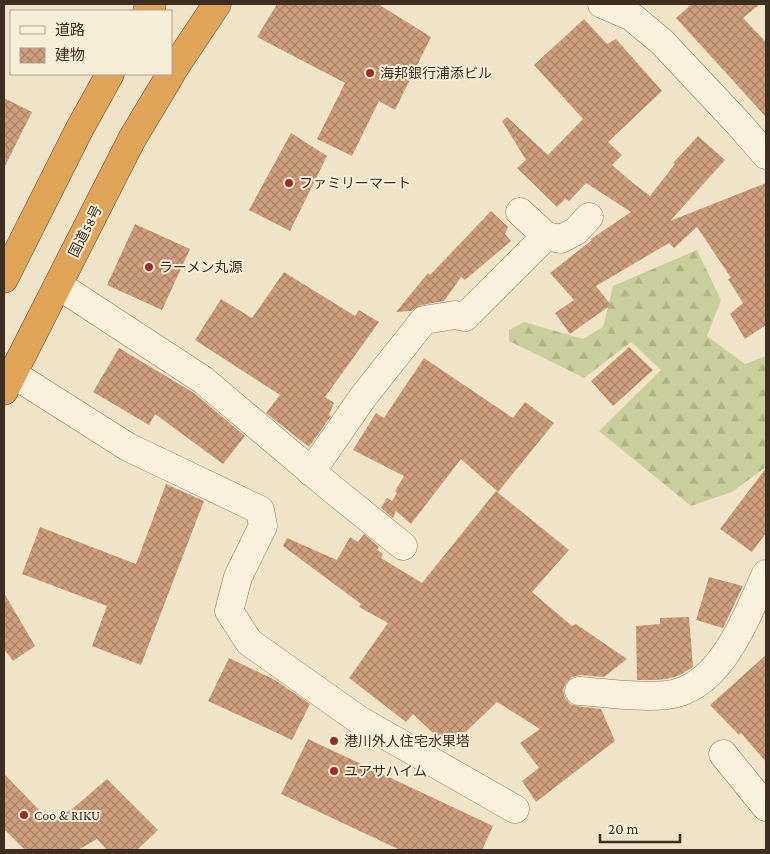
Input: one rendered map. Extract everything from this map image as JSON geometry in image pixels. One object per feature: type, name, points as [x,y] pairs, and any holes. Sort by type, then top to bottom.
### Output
[{"type":"highway","name":"国道58号","points":[[172,72],[217,4]]},
{"type":"highway","points":[[4,279],[80,128],[109,75]]},
{"type":"highway","name":"国道58号","points":[[8,382],[132,139],[170,75]]},
{"type":"street","points":[[602,4],[632,17],[662,42],[766,155]]},
{"type":"street","points":[[520,212],[546,236],[561,239],[576,231],[588,216]]},
{"type":"street","points":[[311,472],[363,397],[424,320],[455,315],[465,317],[546,236]]},
{"type":"street","points":[[58,285],[203,380],[311,472],[403,546]]},
{"type":"street","points":[[8,382],[128,447],[260,510],[264,526],[238,577],[229,611],[249,642],[358,720],[515,808]]},
{"type":"street","points":[[579,691],[668,695],[690,688],[712,671],[731,646],[766,574]]},
{"type":"street","points":[[723,754],[766,807]]},
{"type":"green space","points":[[697,250],[721,300],[707,336],[745,364],[766,356],[766,467],[732,492],[691,506],[599,431],[661,370],[631,342],[584,378],[509,341],[509,330],[524,322],[583,339],[603,327],[613,286]]},
{"type":"building","name":"海邦銀行浦添ビル","points":[[277,4],[378,4],[431,37],[395,110],[379,101],[352,156],[317,139],[345,83],[257,37]]},
{"type":"building","points":[[692,4],[760,4],[743,18],[766,42],[766,117],[676,18]]},
{"type":"building","points":[[584,19],[607,44],[616,39],[662,91],[608,142],[622,155],[612,165],[650,196],[675,164],[673,163],[698,136],[725,160],[670,221],[766,183],[766,325],[745,339],[730,314],[743,303],[728,279],[731,278],[697,227],[674,248],[669,243],[596,286],[611,305],[570,334],[555,313],[574,300],[550,273],[591,239],[631,212],[586,183],[569,201],[565,199],[557,207],[517,168],[526,160],[502,121],[507,117],[548,155],[583,119],[534,65]]},
{"type":"building","points":[[4,98],[32,112],[4,168]]},
{"type":"building","name":"ファミリーマート","points":[[291,133],[327,156],[290,231],[249,210]]},
{"type":"building","points":[[491,211],[508,227],[505,234],[511,241],[465,280],[461,277],[444,301],[422,305],[411,311],[396,312],[428,273],[430,275]]},
{"type":"building","name":"ラーメン丸源","points":[[135,224],[190,249],[162,310],[107,285]]},
{"type":"building","points":[[284,272],[355,316],[359,310],[379,322],[325,397],[334,403],[329,415],[331,416],[309,447],[266,413],[280,395],[195,340],[221,299],[252,318]]},
{"type":"building","points":[[629,347],[653,370],[613,406],[591,381]]},
{"type":"building","points":[[119,348],[194,393],[245,436],[223,464],[155,414],[149,425],[93,392]]},
{"type":"building","points":[[424,358],[513,418],[525,402],[554,423],[498,492],[461,459],[411,524],[396,511],[393,518],[381,508],[387,498],[392,501],[397,493],[395,491],[404,476],[353,450],[376,413],[384,418]]},
{"type":"building","points":[[766,468],[766,533],[752,552],[720,529]]},
{"type":"building","points":[[166,484],[204,501],[141,665],[92,646],[107,606],[22,574],[40,527],[136,564]]},
{"type":"building","points":[[496,491],[569,550],[532,592],[572,626],[576,624],[627,659],[604,677],[580,675],[572,677],[566,683],[563,690],[565,698],[570,704],[601,709],[615,741],[536,802],[522,781],[539,768],[520,743],[540,729],[497,702],[449,748],[413,714],[406,722],[349,678],[388,623],[359,607],[361,604],[283,546],[287,538],[337,560],[350,537],[358,542],[364,534],[379,547],[377,550],[383,554],[381,558],[422,583]]},
{"type":"building","points":[[709,577],[743,586],[723,628],[696,620]]},
{"type":"building","points":[[4,593],[35,646],[13,661],[4,649]]},
{"type":"building","points":[[689,617],[693,667],[680,675],[667,679],[637,680],[636,626],[660,624],[660,618]]},
{"type":"building","points":[[766,655],[766,762],[741,733],[739,735],[710,705]]},
{"type":"building","points":[[229,658],[275,680],[310,704],[292,740],[208,701]]},
{"type":"building","name":"ユアサハイム","points":[[308,739],[493,826],[482,850],[400,850],[281,794]]},
{"type":"building","points":[[4,774],[49,820],[71,810],[107,779],[158,830],[137,850],[107,850],[97,839],[78,850],[25,850],[4,829]]},
{"type":"place","name":"海邦銀行浦添ビル","points":[[370,73]]},
{"type":"place","name":"ファミリーマート","points":[[289,183]]},
{"type":"place","name":"ラーメン丸源","points":[[149,267]]},
{"type":"place","name":"港川外人住宅水果塔","points":[[334,741]]},
{"type":"place","name":"ユアサハイム","points":[[334,771]]},
{"type":"place","name":"Coo & RIKU","points":[[24,815]]}]
